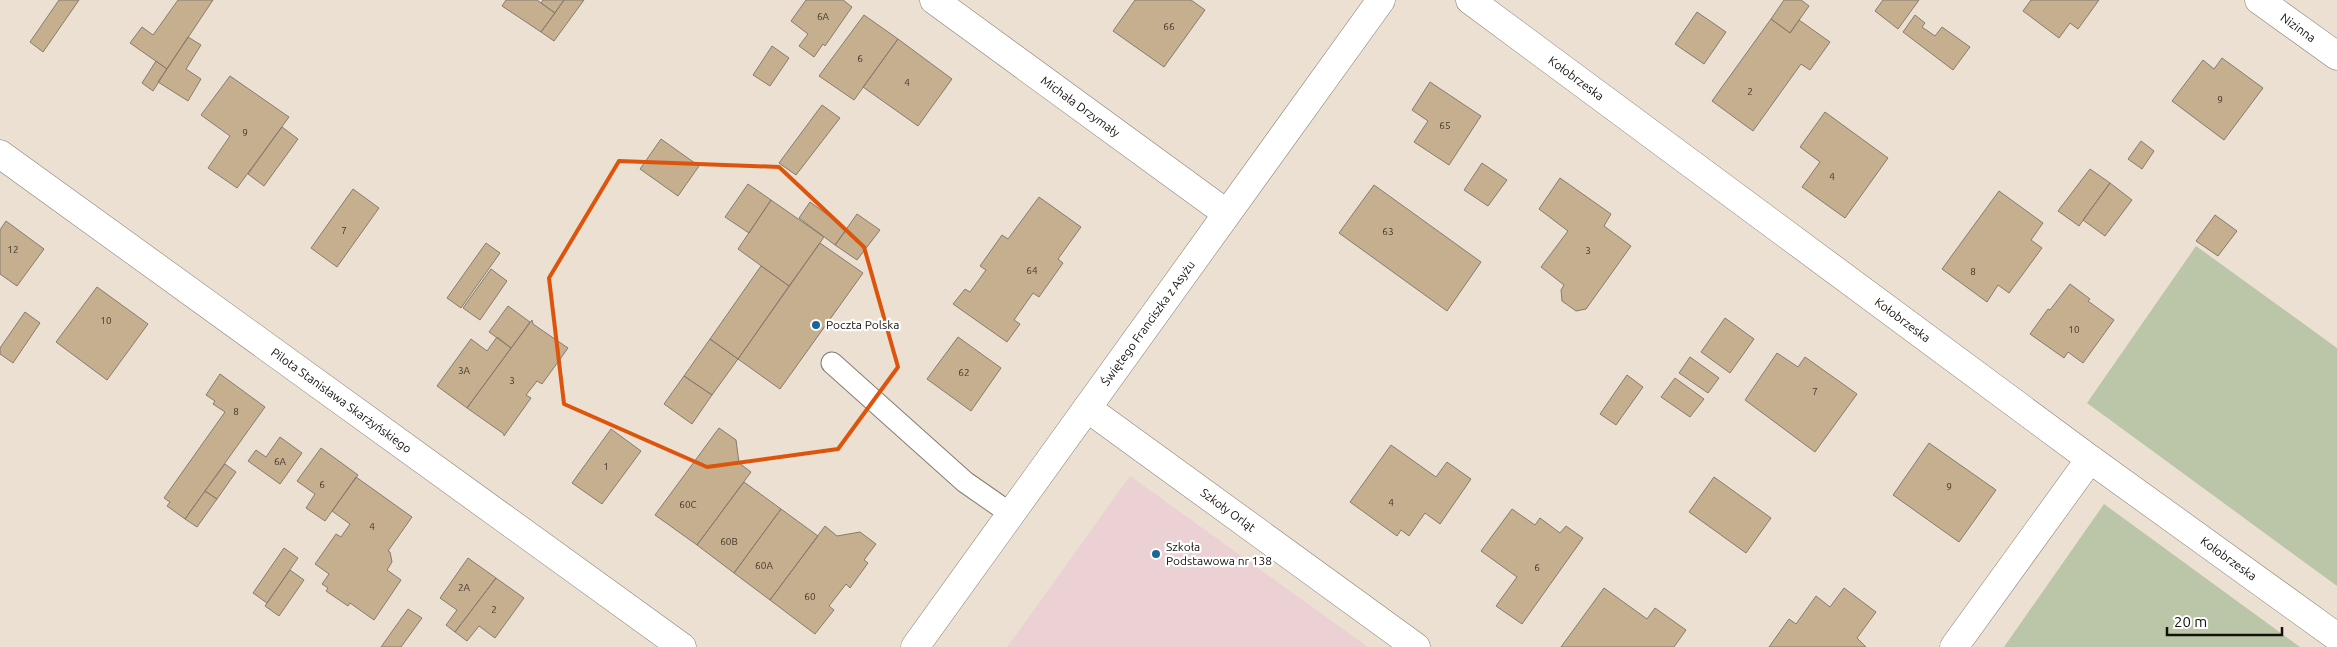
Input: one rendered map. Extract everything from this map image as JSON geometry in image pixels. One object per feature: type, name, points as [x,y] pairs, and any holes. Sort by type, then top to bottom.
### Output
[{"type":"street","name":"Michała Drzymały","points":[[934,0],[1226,213]]},
{"type":"street","name":"Świętego Franciszka z Asyżu","points":[[914,647],[1381,0]]},
{"type":"street","name":"Kołobrzeska","points":[[1470,0],[2090,458],[2337,637]]},
{"type":"street","name":"Nizinna","points":[[2259,0],[2337,56]]},
{"type":"street","name":"Pilota Stanisława Skarżyńskiego","points":[[0,154],[682,647]]},
{"type":"street","name":"Szkoły Orląt","points":[[1087,408],[1416,647]]},
{"type":"street","points":[[1954,647],[2090,458]]},
{"type":"lane","points":[[832,363],[965,482],[1011,514]]},
{"type":"highlighted area","points":[[619,161],[779,167],[864,247],[898,367],[838,449],[707,467],[564,404],[549,278]]},
{"type":"shaded area","name":"Szkoła Podstawowa nr 138","points":[[1130,476],[1368,647],[1007,647]]},
{"type":"green space","points":[[2196,246],[2337,348],[2337,586],[2087,403]]},
{"type":"green space","points":[[2104,504],[2300,647],[2004,647]]},
{"type":"building","points":[[59,0],[79,0],[43,52],[30,42]]},
{"type":"building","points":[[178,0],[213,0],[167,69],[130,43],[142,27],[153,35]]},
{"type":"building","points":[[506,0],[537,0],[555,13],[541,32],[502,6]]},
{"type":"building","points":[[543,0],[564,0],[555,13],[541,3]]},
{"type":"building","points":[[564,0],[584,0],[554,41],[541,32]]},
{"type":"building","points":[[806,0],[843,0],[852,7],[825,46],[823,44],[814,57],[799,46],[808,34],[791,21]]},
{"type":"building","points":[[1135,0],[1191,0],[1205,10],[1164,67],[1113,31]]},
{"type":"building","points":[[1784,0],[1801,0],[1809,6],[1790,33],[1771,19]]},
{"type":"building","points":[[1883,0],[1919,0],[1898,29],[1875,11]]},
{"type":"building","points":[[2031,0],[2099,0],[2078,29],[2070,23],[2059,38],[2023,11]]},
{"type":"building","points":[[1697,12],[1726,32],[1704,64],[1675,44]]},
{"type":"building","points":[[864,15],[898,39],[854,100],[819,76]]},
{"type":"building","points":[[1915,15],[1925,23],[1922,27],[1935,36],[1942,27],[1970,47],[1953,70],[1903,32]]},
{"type":"building","points":[[1771,19],[1790,33],[1799,20],[1830,42],[1810,70],[1801,64],[1753,131],[1712,101]]},
{"type":"building","points":[[188,37],[201,45],[186,69],[201,79],[188,101],[158,82]]},
{"type":"building","points":[[898,39],[952,79],[918,126],[863,87]]},
{"type":"building","points":[[772,46],[789,58],[770,86],[753,75]]},
{"type":"building","points":[[2222,58],[2263,88],[2224,140],[2172,101],[2203,60],[2214,69]]},
{"type":"building","points":[[156,61],[167,69],[153,91],[142,83]]},
{"type":"building","points":[[230,76],[289,117],[237,188],[208,168],[230,136],[201,115]]},
{"type":"building","points":[[1430,82],[1481,116],[1449,165],[1414,142],[1428,121],[1412,110]]},
{"type":"building","points":[[822,105],[840,118],[796,175],[779,163]]},
{"type":"building","points":[[1825,112],[1888,158],[1845,218],[1802,187],[1820,162],[1800,147]]},
{"type":"building","points":[[282,127],[298,139],[264,186],[248,174]]},
{"type":"building","points":[[661,139],[699,166],[678,196],[640,169]]},
{"type":"building","points":[[2141,141],[2154,151],[2142,169],[2128,159]]},
{"type":"building","points":[[1482,163],[1507,180],[1488,206],[1464,190]]},
{"type":"building","points":[[2090,169],[2110,183],[2079,226],[2058,211]]},
{"type":"building","points":[[1560,178],[1611,214],[1604,226],[1631,246],[1586,309],[1576,311],[1562,301],[1561,290],[1564,285],[1541,267],[1568,231],[1539,209]]},
{"type":"building","points":[[2110,183],[2132,200],[2105,236],[2083,220]]},
{"type":"building","points":[[748,184],[771,200],[749,233],[725,217]]},
{"type":"building","points":[[1374,185],[1481,262],[1447,311],[1339,233]]},
{"type":"building","points":[[353,189],[379,208],[337,267],[311,248]]},
{"type":"building","points":[[1999,191],[2043,223],[2031,240],[2042,248],[2009,293],[1998,285],[1987,302],[1942,269]]},
{"type":"building","points":[[1039,197],[1081,227],[1058,259],[1063,263],[1039,297],[1033,293],[1014,320],[1020,324],[1007,342],[953,304],[965,289],[970,292],[986,270],[980,266],[1002,235],[1008,239]]},
{"type":"building","points":[[771,200],[824,237],[789,286],[738,249]]},
{"type":"building","points":[[810,202],[847,229],[835,245],[799,218]]},
{"type":"building","points":[[857,214],[880,230],[857,260],[835,245]]},
{"type":"building","points":[[2215,215],[2237,231],[2218,256],[2196,241]]},
{"type":"building","points":[[6,221],[44,249],[17,286],[0,274],[0,230]]},
{"type":"building","points":[[486,243],[500,253],[461,308],[447,298]]},
{"type":"building","points":[[820,243],[863,273],[780,389],[738,359]]},
{"type":"building","points":[[761,266],[789,286],[738,359],[710,339]]},
{"type":"building","points":[[491,269],[507,281],[480,320],[463,308]]},
{"type":"building","points":[[2070,284],[2090,299],[2088,301],[2114,320],[2083,363],[2068,352],[2064,358],[2030,334],[2048,309],[2050,310]]},
{"type":"building","points":[[97,287],[148,324],[107,380],[56,342]]},
{"type":"building","points":[[508,306],[530,322],[511,348],[489,332]]},
{"type":"building","points":[[25,312],[40,323],[13,363],[0,354],[0,348]]},
{"type":"building","points":[[1725,318],[1754,339],[1730,373],[1701,352]]},
{"type":"building","points":[[532,320],[533,324],[568,348],[542,384],[537,381],[526,395],[531,398],[504,436],[504,434],[467,408]]},
{"type":"building","points":[[497,337],[511,348],[467,408],[437,386],[471,339],[487,351]]},
{"type":"building","points":[[958,337],[1001,368],[971,411],[927,379]]},
{"type":"building","points":[[710,339],[738,359],[712,395],[684,376]]},
{"type":"building","points":[[1777,353],[1798,367],[1805,357],[1857,394],[1815,452],[1745,400]]},
{"type":"building","points":[[1690,357],[1719,378],[1708,393],[1679,373]]},
{"type":"building","points":[[220,374],[265,407],[185,519],[167,506],[170,502],[164,498],[225,412],[213,404],[215,401],[206,395]]},
{"type":"building","points":[[1627,375],[1643,387],[1616,425],[1600,414]]},
{"type":"building","points":[[684,376],[712,395],[692,424],[664,404]]},
{"type":"building","points":[[1675,378],[1704,399],[1690,417],[1661,397]]},
{"type":"building","points":[[719,428],[736,440],[739,463],[751,472],[697,545],[655,515]]},
{"type":"building","points":[[611,429],[641,451],[602,504],[572,483]]},
{"type":"building","points":[[280,437],[302,453],[280,484],[248,461],[256,450],[266,457]]},
{"type":"building","points":[[1929,443],[1996,490],[1959,542],[1893,495]]},
{"type":"building","points":[[1391,445],[1436,477],[1447,462],[1471,479],[1440,524],[1425,513],[1409,536],[1401,530],[1397,536],[1350,502]]},
{"type":"building","points":[[321,448],[358,475],[325,521],[306,508],[315,494],[297,481]]},
{"type":"building","points":[[225,464],[236,472],[217,499],[205,491]]},
{"type":"building","points":[[356,477],[412,517],[388,551],[390,552],[392,562],[387,570],[401,580],[374,620],[350,603],[348,606],[326,591],[328,588],[322,584],[329,574],[315,564],[336,534],[341,537],[350,524],[332,511]]},
{"type":"building","points":[[1714,477],[1771,518],[1746,553],[1689,512]]},
{"type":"building","points":[[744,482],[781,509],[734,573],[697,545]]},
{"type":"building","points":[[205,491],[217,499],[197,527],[185,519]]},
{"type":"building","points":[[781,509],[818,536],[770,600],[734,573]]},
{"type":"building","points":[[1512,509],[1535,525],[1540,518],[1560,533],[1566,526],[1583,538],[1522,624],[1496,606],[1517,577],[1481,551]]},
{"type":"building","points":[[825,526],[837,536],[860,532],[876,544],[864,560],[868,563],[850,588],[846,584],[829,606],[834,610],[815,634],[770,600]]},
{"type":"building","points":[[284,548],[298,558],[267,603],[253,593]]},
{"type":"building","points":[[468,558],[496,578],[455,632],[446,625],[457,610],[440,598]]},
{"type":"building","points":[[290,570],[304,580],[279,616],[265,606]]},
{"type":"building","points":[[496,578],[524,598],[495,638],[479,626],[467,641],[455,632]]},
{"type":"building","points":[[1604,588],[1647,619],[1655,608],[1686,630],[1674,647],[1561,647]]},
{"type":"building","points":[[1844,588],[1876,612],[1857,638],[1866,647],[1769,647],[1789,619],[1796,624],[1816,596],[1830,607]]},
{"type":"building","points":[[408,609],[422,618],[401,647],[381,647]]},
{"type":"place","name":"Poczta Polska","points":[[816,325]]},
{"type":"place","name":"Szkoła Podstawowa nr 138","points":[[1156,554]]}]
